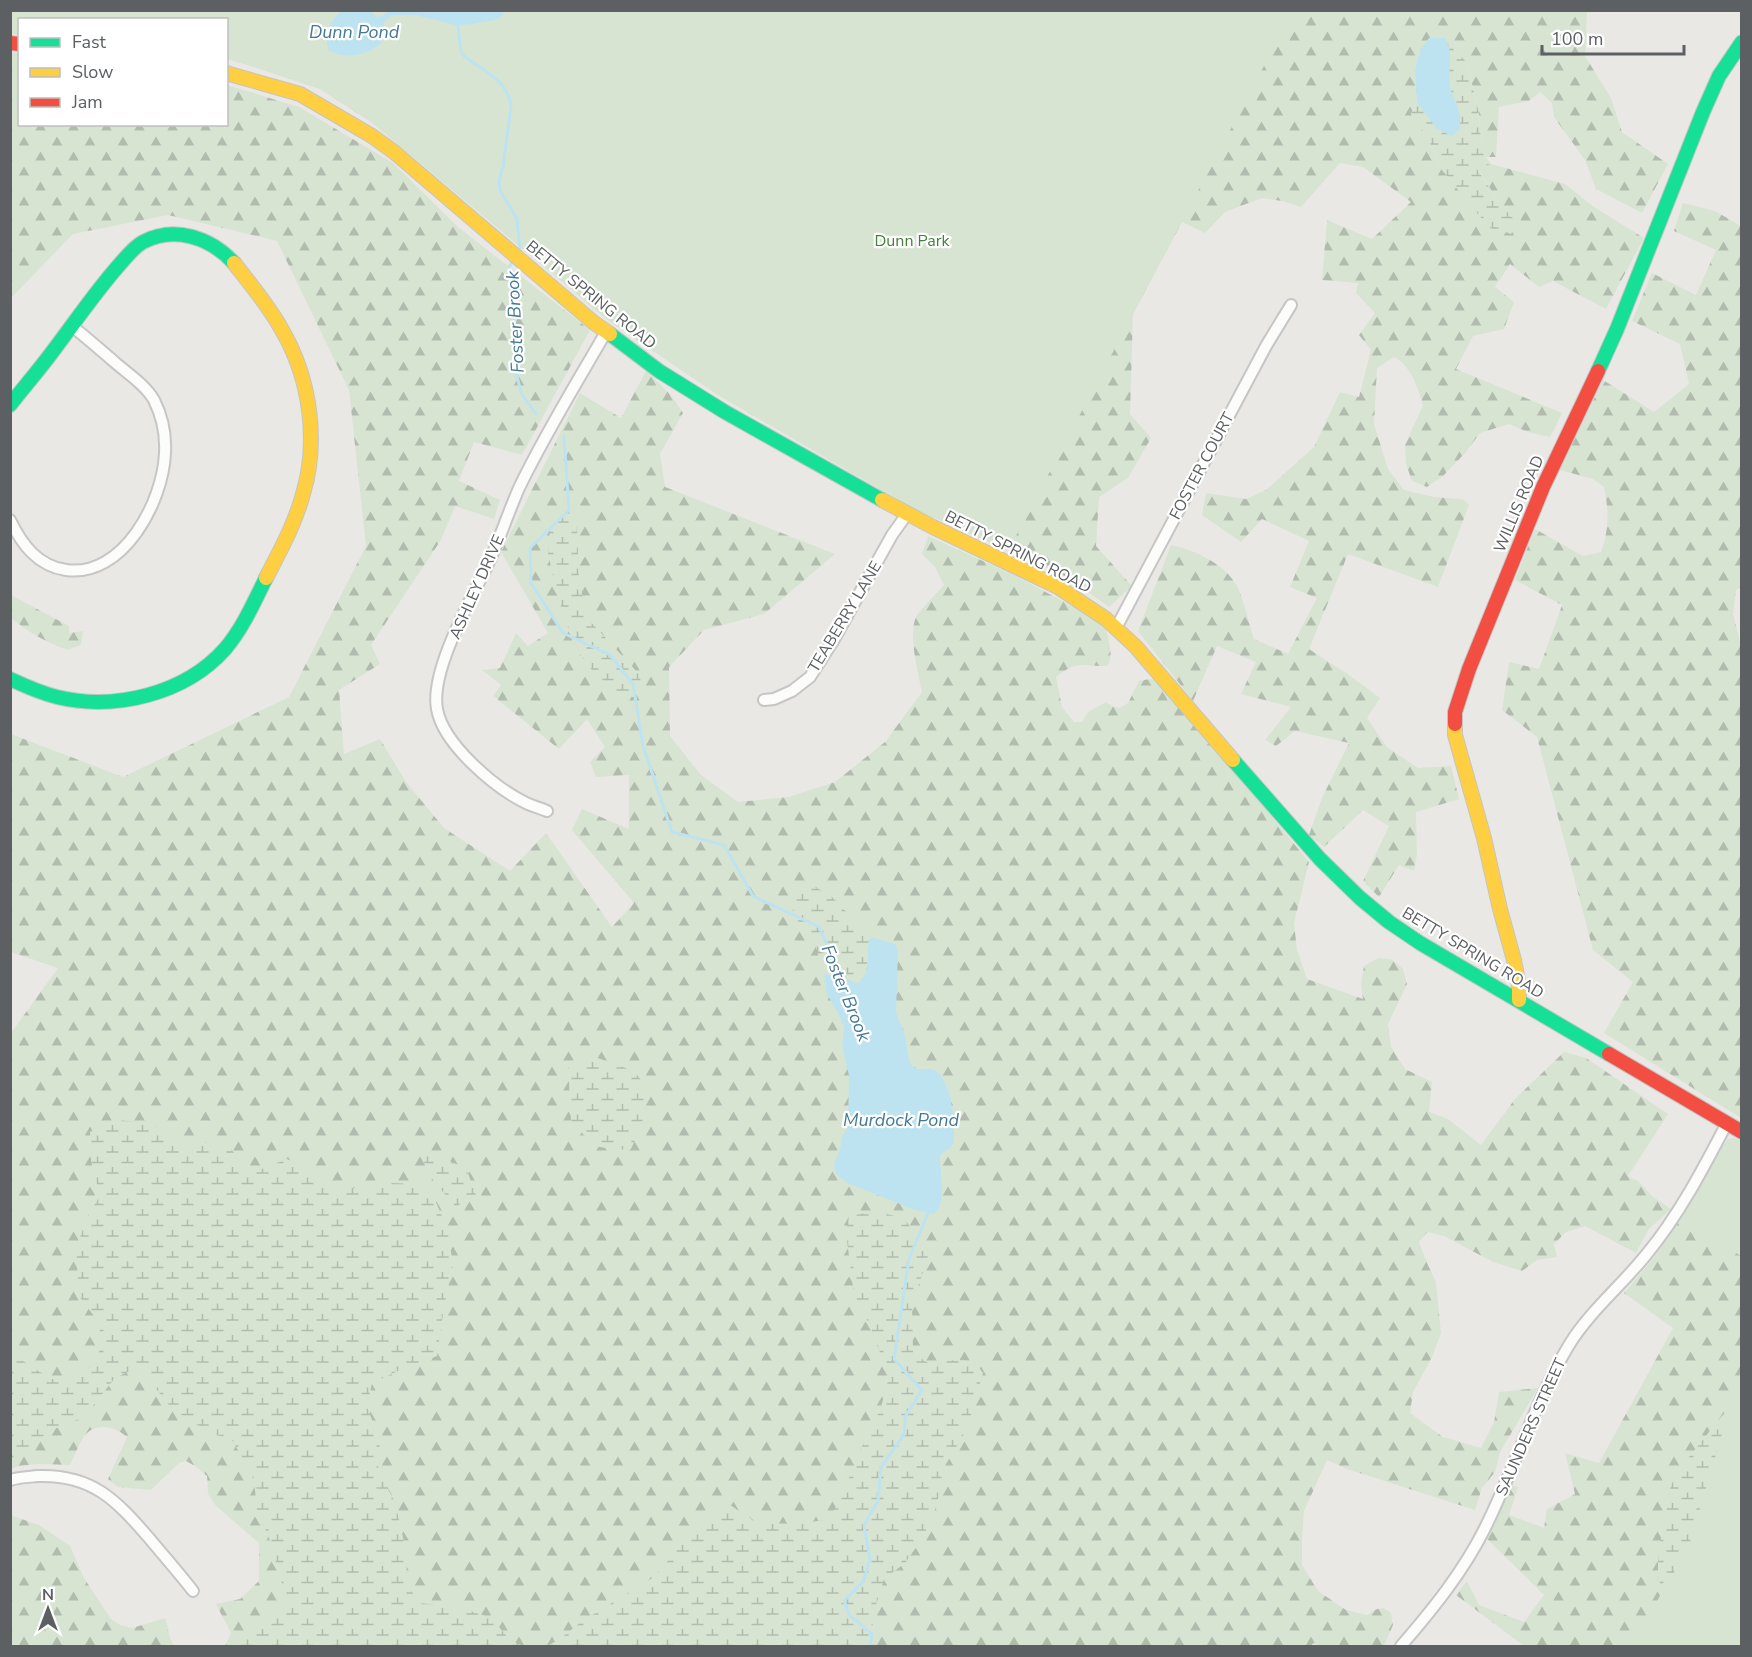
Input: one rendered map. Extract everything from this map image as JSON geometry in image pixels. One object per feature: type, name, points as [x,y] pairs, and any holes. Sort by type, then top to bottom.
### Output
[{"type":"street","name":"WILLIS ROAD","points":[[1519,1000],[1514,960],[1484,838],[1455,735],[1455,712],[1469,669],[1519,544],[1543,487],[1617,329],[1703,112],[1719,76],[1742,42]]},
{"type":"street","name":"BETTY SPRING ROAD","points":[[228,74],[300,94],[372,136],[394,152],[606,332],[652,366],[725,412],[838,477],[1058,587],[1083,603],[1116,628],[1155,667],[1307,846],[1348,887],[1402,932],[1742,1132]]},
{"type":"street","points":[[10,405],[123,259],[140,243],[158,236],[174,234],[195,237],[214,246],[231,260],[279,323],[305,389],[309,406],[311,446],[304,496],[295,520],[240,628],[223,651],[202,671],[175,687],[139,697],[109,701],[63,699],[34,690],[10,679]]},
{"type":"street","name":"FOSTER COURT","points":[[1116,628],[1262,354],[1291,305]]},
{"type":"street","points":[[10,520],[27,549],[48,565],[64,569],[92,569],[111,560],[128,543],[145,517],[158,487],[164,466],[165,445],[162,423],[155,403],[147,390],[72,326]]},
{"type":"street","name":"ASHLEY DRIVE","points":[[547,811],[526,803],[502,788],[464,756],[440,720],[436,697],[448,651],[518,491],[545,438],[606,332]]},
{"type":"street","name":"TEABERRY LANE","points":[[764,700],[792,692],[810,677],[907,513]]},
{"type":"street","name":"SAUNDERS STREET","points":[[1401,1647],[1441,1599],[1474,1549],[1499,1498],[1545,1389],[1571,1343],[1599,1306],[1637,1267],[1658,1240],[1697,1180],[1727,1123]]},
{"type":"street","points":[[10,1480],[51,1476],[77,1481],[98,1489],[130,1516],[194,1591]]},
{"type":"green space","name":"Dunn Park","points":[[10,11],[1595,11],[1587,12],[1585,56],[1611,98],[1622,132],[1668,164],[1642,213],[1596,189],[1585,160],[1554,117],[1552,103],[1540,92],[1529,101],[1499,107],[1496,157],[1486,157],[1467,63],[1420,50],[1415,73],[1417,102],[1411,114],[1427,136],[1442,170],[1517,223],[1498,201],[1477,168],[1491,164],[1565,184],[1594,207],[1644,238],[1606,309],[1553,281],[1539,287],[1510,264],[1495,287],[1514,302],[1504,329],[1473,336],[1456,369],[1562,413],[1550,437],[1528,432],[1509,424],[1480,433],[1443,476],[1427,487],[1412,481],[1406,464],[1405,445],[1423,405],[1416,385],[1409,371],[1394,357],[1377,368],[1374,424],[1388,469],[1404,490],[1434,497],[1463,499],[1469,505],[1438,587],[1348,554],[1309,649],[1380,698],[1367,718],[1387,747],[1418,768],[1451,766],[1459,799],[1416,812],[1417,854],[1414,871],[1399,865],[1379,897],[1363,881],[1389,826],[1363,810],[1324,847],[1309,835],[1322,798],[1349,743],[1295,731],[1276,746],[1265,740],[1291,707],[1241,694],[1256,662],[1217,646],[1193,701],[1138,631],[1171,545],[1199,554],[1225,571],[1240,592],[1254,639],[1288,654],[1317,598],[1290,587],[1309,541],[1262,519],[1241,542],[1202,515],[1206,493],[1246,499],[1266,490],[1314,447],[1340,392],[1359,397],[1371,350],[1359,335],[1375,313],[1356,293],[1358,283],[1322,280],[1327,220],[1372,239],[1411,202],[1363,167],[1340,163],[1301,207],[1262,198],[1225,212],[1205,233],[1182,222],[1133,314],[1130,414],[1151,438],[1128,478],[1099,497],[1096,546],[1132,586],[1109,607],[1067,577],[911,507],[718,395],[609,321],[371,122],[320,89],[228,59],[228,18],[18,18],[18,35],[11,33]]},
{"type":"green space","name":"Dunn Park","points":[[10,11],[1293,11],[1008,551],[911,507],[718,395],[609,321],[371,122],[320,89],[228,59],[228,18],[18,18],[18,35],[11,33]]},
{"type":"green space","points":[[1429,38],[1445,38],[1467,63],[1479,114],[1481,141],[1491,164],[1477,169],[1498,201],[1517,223],[1511,234],[1490,228],[1471,206],[1442,170],[1427,136],[1411,114],[1417,102],[1415,73],[1420,50]]},
{"type":"green space","points":[[11,52],[18,53],[18,126],[228,126],[228,85],[299,107],[393,163],[458,227],[590,330],[522,455],[474,442],[459,481],[500,500],[494,519],[455,506],[441,540],[371,645],[380,664],[339,690],[344,754],[380,739],[406,782],[444,828],[510,871],[546,833],[612,927],[634,903],[572,830],[582,809],[629,829],[629,775],[596,777],[590,762],[605,747],[587,719],[559,749],[493,696],[501,685],[482,670],[500,668],[516,633],[528,646],[548,633],[501,552],[580,393],[621,418],[646,371],[670,394],[683,413],[660,454],[665,487],[835,554],[764,614],[704,630],[669,667],[670,736],[701,775],[738,802],[788,797],[835,782],[885,742],[922,692],[914,654],[914,625],[917,615],[944,585],[935,567],[922,554],[928,536],[1016,576],[1105,624],[1110,651],[1107,666],[1075,666],[1056,677],[1062,707],[1074,722],[1082,722],[1088,712],[1106,702],[1119,708],[1128,703],[1139,681],[1150,679],[1160,681],[1309,862],[1294,923],[1297,950],[1307,979],[1363,999],[1361,984],[1364,966],[1378,958],[1391,959],[1403,969],[1407,984],[1388,1024],[1391,1047],[1405,1069],[1432,1082],[1429,1112],[1448,1119],[1481,1145],[1515,1099],[1564,1052],[1586,1058],[1668,1114],[1628,1176],[1638,1181],[1652,1196],[1671,1209],[1649,1229],[1636,1253],[1585,1226],[1566,1232],[1554,1244],[1557,1257],[1537,1260],[1522,1271],[1493,1262],[1444,1236],[1427,1232],[1419,1242],[1436,1282],[1441,1333],[1433,1355],[1413,1392],[1410,1413],[1443,1437],[1481,1448],[1494,1422],[1499,1392],[1538,1388],[1500,1452],[1495,1472],[1482,1488],[1475,1510],[1347,1469],[1327,1460],[1304,1511],[1302,1565],[1318,1591],[1346,1610],[1367,1615],[1384,1608],[1391,1613],[1393,1625],[1384,1646],[1320,1646],[1314,1643],[1310,1646],[225,1646],[231,1633],[216,1604],[240,1599],[259,1581],[259,1543],[216,1506],[208,1494],[207,1476],[195,1466],[186,1461],[179,1463],[151,1490],[118,1487],[108,1479],[127,1437],[112,1428],[101,1427],[86,1434],[70,1465],[32,1465],[11,1469],[11,1033],[58,968],[11,952],[11,734],[123,777],[289,697],[366,546],[349,390],[277,241],[168,215],[73,234],[11,298]]},
{"type":"green space","points":[[1683,203],[1715,211],[1741,226],[1742,586],[1736,590],[1733,614],[1742,650],[1741,1118],[1604,1033],[1633,982],[1593,950],[1537,737],[1502,710],[1509,662],[1539,669],[1562,605],[1515,580],[1535,529],[1583,556],[1601,552],[1604,544],[1607,504],[1604,487],[1593,479],[1560,470],[1603,380],[1654,412],[1689,384],[1680,344],[1632,321],[1652,273],[1696,295],[1716,250],[1674,231]]},
{"type":"green space","points":[[561,513],[574,514],[577,527],[579,580],[587,618],[640,675],[641,688],[635,697],[625,697],[615,691],[591,669],[574,646],[557,594],[548,553],[551,520]]},
{"type":"green space","points":[[11,595],[69,626],[69,633],[83,631],[81,645],[68,650],[24,628],[11,618]]},
{"type":"green space","points":[[814,887],[828,893],[871,937],[866,973],[858,983],[824,974],[814,941],[800,925],[791,907],[796,895]]},
{"type":"green space","points":[[598,1058],[630,1070],[643,1083],[645,1112],[631,1149],[618,1150],[594,1146],[571,1121],[568,1063]]},
{"type":"green space","points":[[116,1120],[151,1123],[187,1149],[204,1142],[231,1149],[249,1174],[287,1159],[314,1172],[328,1188],[359,1188],[390,1183],[418,1184],[434,1198],[447,1227],[453,1264],[437,1356],[372,1383],[367,1407],[380,1440],[378,1471],[395,1502],[406,1551],[407,1580],[417,1603],[456,1606],[491,1618],[511,1641],[524,1646],[237,1646],[258,1625],[284,1607],[283,1587],[269,1538],[257,1510],[254,1481],[232,1440],[207,1431],[173,1410],[149,1380],[132,1370],[115,1378],[84,1417],[54,1429],[33,1443],[22,1458],[11,1462],[11,1358],[23,1361],[51,1379],[79,1380],[99,1356],[100,1324],[79,1296],[76,1249],[88,1215],[100,1196],[91,1161],[90,1132]]},
{"type":"green space","points":[[1734,1138],[1741,1141],[1741,1646],[1524,1646],[1456,1595],[1467,1581],[1479,1605],[1524,1622],[1544,1595],[1487,1539],[1511,1485],[1518,1487],[1509,1515],[1544,1528],[1547,1509],[1575,1494],[1565,1453],[1599,1463],[1673,1328],[1624,1293],[1653,1259],[1728,1139]]},
{"type":"green space","points":[[1728,1139],[1741,1146],[1741,1256],[1678,1218]]},
{"type":"green space","points":[[432,1154],[466,1168],[476,1195],[456,1207],[427,1170],[423,1156]]},
{"type":"green space","points":[[877,1211],[905,1219],[928,1256],[912,1305],[913,1353],[930,1364],[955,1360],[974,1361],[983,1373],[967,1429],[943,1469],[937,1505],[922,1539],[905,1563],[884,1579],[872,1618],[875,1646],[547,1646],[654,1577],[705,1518],[730,1505],[758,1523],[799,1524],[830,1519],[870,1428],[880,1411],[889,1377],[871,1328],[854,1294],[846,1233],[849,1216]]},
{"type":"green space","points":[[1741,1370],[1741,1646],[1630,1646],[1688,1549]]},
{"type":"green space","points":[[1741,1392],[1741,1646],[1667,1607],[1658,1577],[1658,1549],[1671,1485],[1685,1462]]},
{"type":"green space","points":[[10,1515],[39,1525],[70,1546],[84,1578],[111,1619],[120,1625],[132,1628],[165,1618],[175,1646],[13,1646],[10,1644]]},
{"type":"water","name":"Dunn Pond","points":[[343,10],[372,11],[378,17],[387,11],[504,11],[503,15],[496,20],[458,26],[416,15],[393,15],[384,22],[382,43],[370,51],[349,56],[329,51],[327,45],[329,29],[334,19]]},
{"type":"water","points":[[1429,38],[1445,38],[1450,51],[1449,80],[1459,111],[1460,122],[1460,129],[1451,136],[1436,128],[1417,102],[1415,71],[1420,50]]},
{"type":"water","name":"Murdock Pond","points":[[871,937],[895,944],[898,949],[896,1012],[905,1035],[912,1066],[936,1071],[941,1075],[949,1092],[954,1117],[954,1142],[940,1155],[942,1195],[941,1203],[933,1214],[915,1210],[845,1182],[836,1173],[834,1167],[842,1137],[848,1127],[849,1076],[842,1046],[844,1027],[827,994],[824,974],[858,983],[866,973]]},
{"type":"waterway","name":"Foster Brook","points":[[458,26],[461,52],[500,82],[509,97],[511,106],[499,181],[500,190],[517,219],[520,250]]},
{"type":"waterway","name":"Foster Brook","points":[[513,261],[509,267],[517,376],[521,393],[536,414]]},
{"type":"waterway","name":"Foster Brook","points":[[564,436],[569,510],[530,548],[531,583],[563,633],[610,655],[633,684],[643,746],[672,832],[724,845],[753,896],[819,927],[844,981]]},
{"type":"waterway","name":"Foster Brook","points":[[870,1646],[872,1634],[849,1615],[844,1601],[863,1582],[870,1559],[864,1525],[878,1501],[881,1467],[904,1435],[905,1417],[922,1390],[894,1359],[909,1259],[928,1213],[927,1210]]},
{"type":"traffic: fast","points":[[1598,371],[1617,329],[1703,112],[1719,76],[1742,42]]},
{"type":"traffic: fast","points":[[10,405],[103,285],[128,255],[143,242],[167,235],[192,237],[215,247],[234,263]]},
{"type":"traffic: fast","points":[[610,334],[659,371],[725,412],[882,500]]},
{"type":"traffic: fast","points":[[10,679],[57,697],[79,701],[125,700],[170,688],[209,665],[225,649],[243,624],[266,578]]},
{"type":"traffic: fast","points":[[1233,760],[1320,859],[1360,898],[1389,922],[1420,943],[1609,1054]]},
{"type":"traffic: slow","points":[[228,74],[300,94],[372,136],[610,334]]},
{"type":"traffic: slow","points":[[234,263],[271,312],[292,349],[309,410],[310,453],[303,494],[291,527],[266,578]]},
{"type":"traffic: slow","points":[[882,500],[1058,587],[1106,619],[1136,647],[1233,760]]},
{"type":"traffic: slow","points":[[1455,724],[1455,735],[1484,838],[1514,960],[1519,1000]]},
{"type":"traffic: jam","points":[[10,43],[18,44]]},
{"type":"traffic: jam","points":[[1455,724],[1455,712],[1469,669],[1543,487],[1598,371]]},
{"type":"traffic: jam","points":[[1609,1054],[1742,1132]]}]
